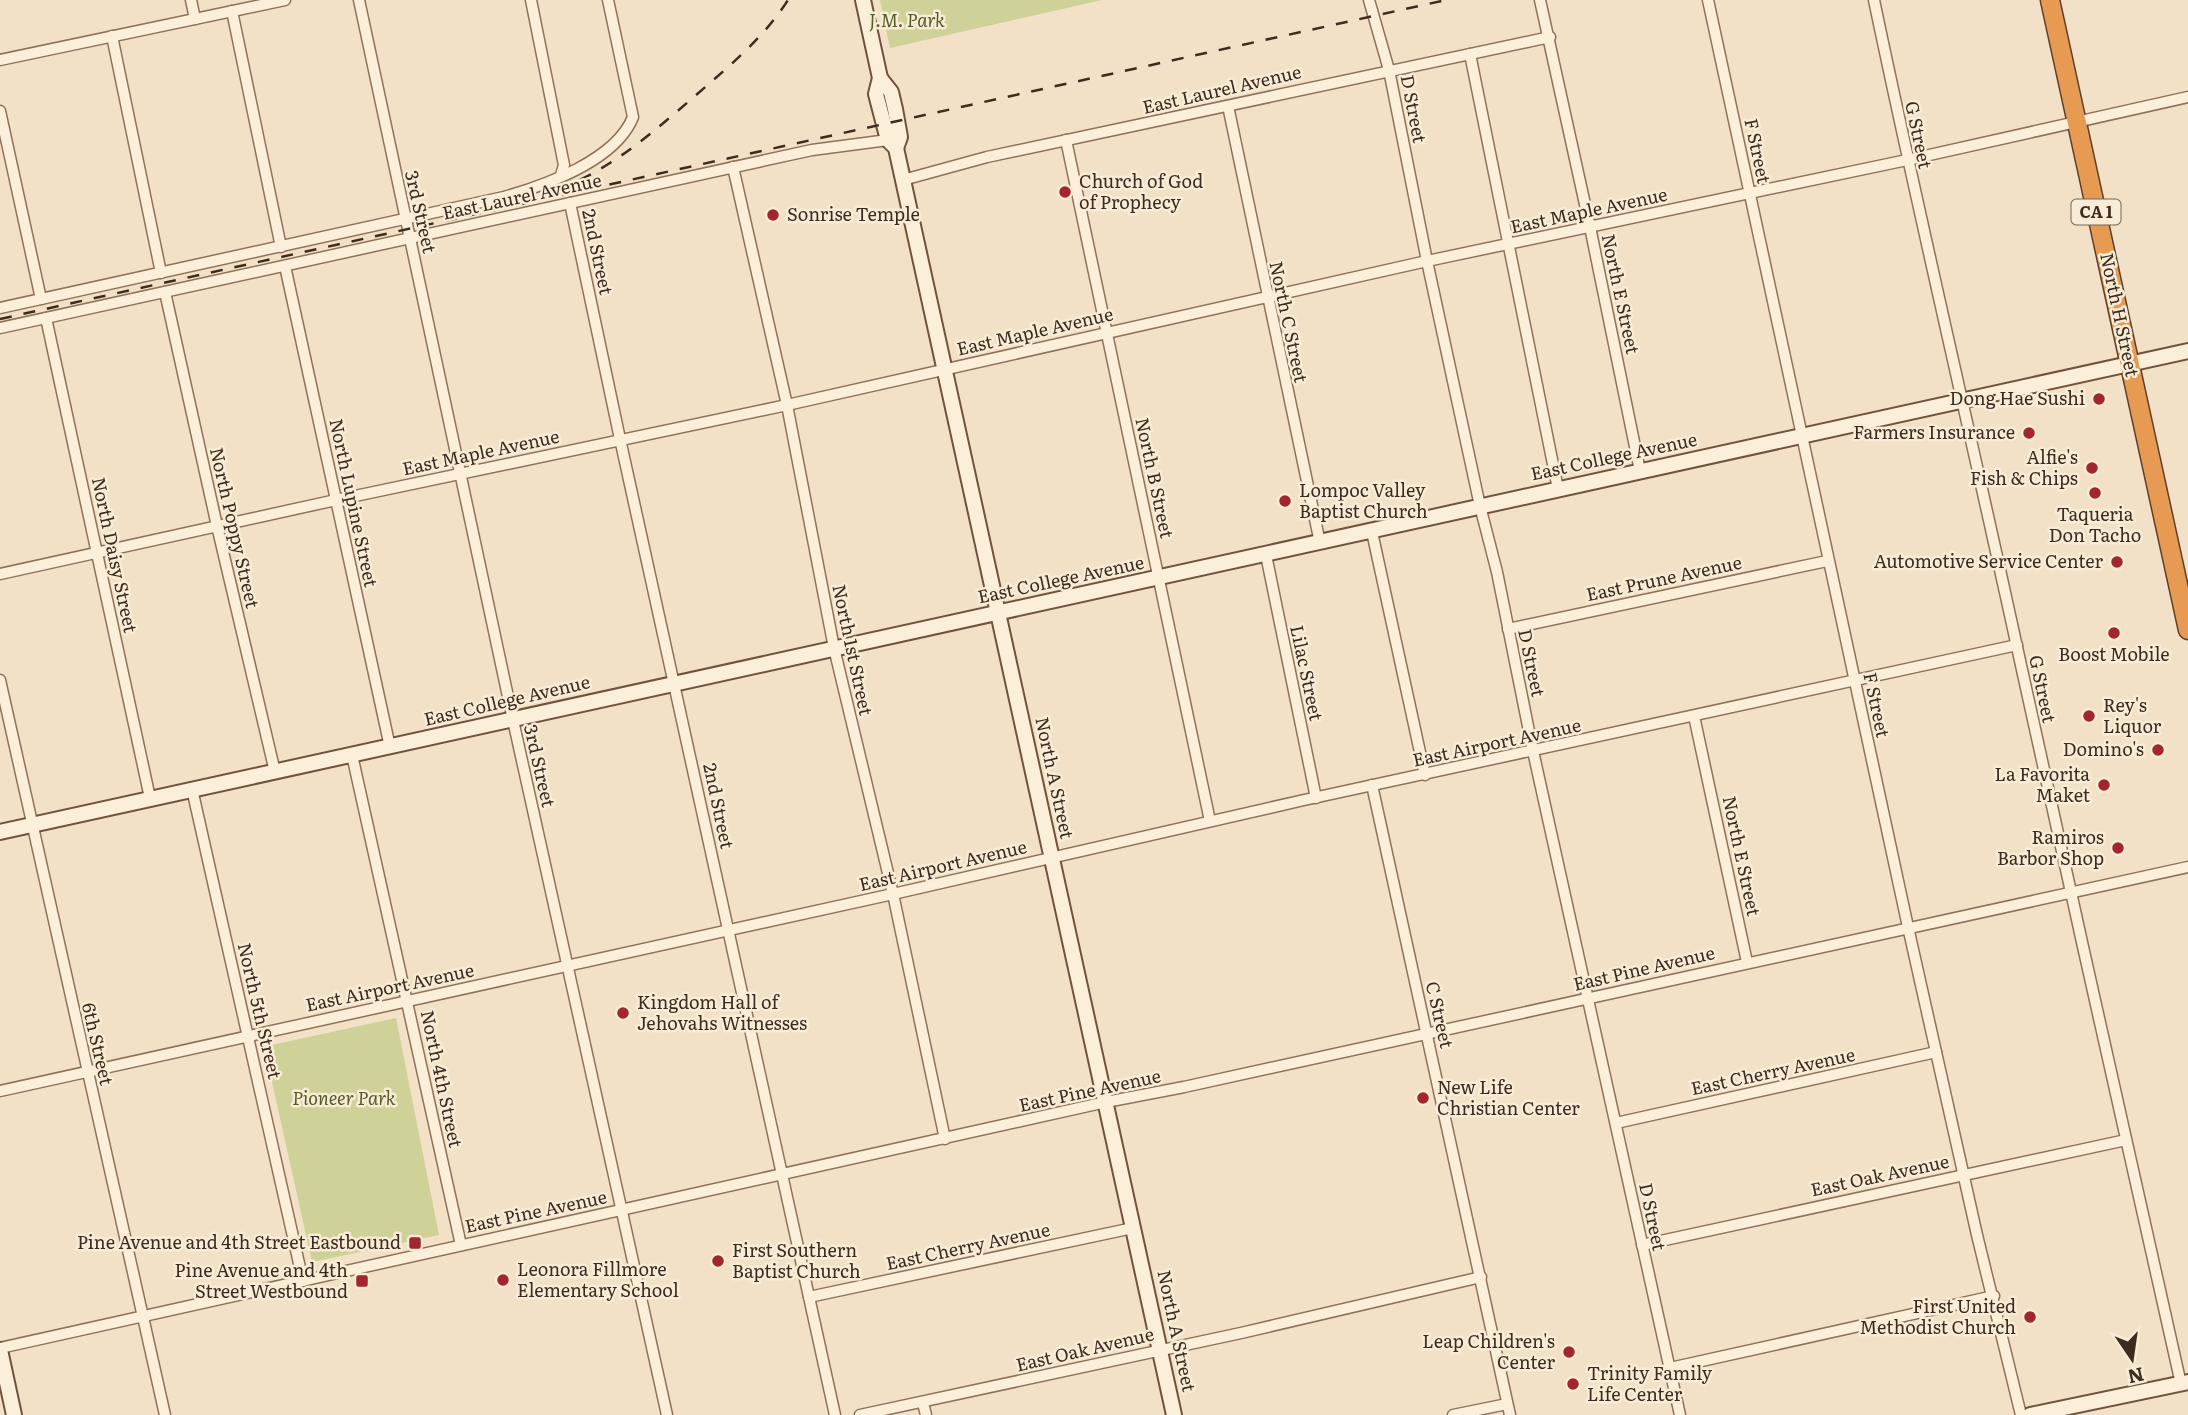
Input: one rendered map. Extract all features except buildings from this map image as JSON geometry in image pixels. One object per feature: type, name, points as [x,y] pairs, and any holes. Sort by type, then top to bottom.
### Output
[{"type":"highway","name":"North H Street","points":[[2050,0],[2188,630]]},
{"type":"street","points":[[191,0],[195,19]]},
{"type":"street","points":[[0,60],[285,0]]},
{"type":"street","name":"3rd Street","points":[[359,0],[404,219],[667,1415]]},
{"type":"street","points":[[531,0],[564,165],[561,175]]},
{"type":"street","name":"East Laurel Avenue","points":[[0,308],[521,192],[578,169],[621,138],[633,117],[608,0]]},
{"type":"street","name":"North A Street","points":[[863,0],[880,78],[891,92],[895,108],[901,137],[892,144],[904,180],[1174,1415]]},
{"type":"street","name":"D Street","points":[[1369,0],[1389,70],[1427,261],[1497,572],[1533,751],[1680,1415]]},
{"type":"street","name":"North E Street","points":[[1540,0],[1640,471]]},
{"type":"street","name":"F Street","points":[[1708,0],[1908,927],[1977,1235],[2021,1415]]},
{"type":"street","name":"G Street","points":[[1874,0],[1907,160],[2017,645],[2069,893],[2185,1383]]},
{"type":"street","points":[[232,11],[281,247]]},
{"type":"street","points":[[112,36],[161,273]]},
{"type":"street","name":"East Laurel Avenue","points":[[904,180],[987,157],[1550,37]]},
{"type":"street","points":[[1470,54],[1558,489]]},
{"type":"street","name":"East Maple Avenue","points":[[0,575],[336,499],[787,405],[1427,261],[1907,160],[2188,97]]},
{"type":"street","name":"North C Street","points":[[1228,106],[1266,297],[1320,543]]},
{"type":"street","points":[[0,111],[41,299]]},
{"type":"street","name":"North B Street","points":[[1066,140],[1210,821]]},
{"type":"street","name":"East Laurel Avenue","points":[[0,328],[832,146],[892,144]]},
{"type":"street","name":"North 1st Street","points":[[733,167],[787,405],[834,648],[893,894],[945,1139]]},
{"type":"street","name":"2nd Street","points":[[570,203],[835,1415]]},
{"type":"street","name":"North Lupine Street","points":[[285,266],[390,747]]},
{"type":"street","name":"North Poppy Street","points":[[165,292],[216,526],[275,772]]},
{"type":"street","name":"North Daisy Street","points":[[46,318],[150,798]]},
{"type":"street","name":"East College Avenue","points":[[0,832],[2188,351]]},
{"type":"street","points":[[1372,531],[1425,775]]},
{"type":"street","name":"Lilac Street","points":[[1266,555],[1316,797]]},
{"type":"street","name":"East Prune Avenue","points":[[1508,629],[1828,561]]},
{"type":"street","name":"East Airport Avenue","points":[[0,1091],[893,894],[1316,797],[2017,645]]},
{"type":"street","name":"6th Street","points":[[0,680],[165,1415]]},
{"type":"street","name":"North E Street","points":[[1694,716],[1747,962]]},
{"type":"street","name":"North 4th Street","points":[[352,755],[461,1245]]},
{"type":"street","name":"C Street","points":[[1372,785],[1510,1415]]},
{"type":"street","name":"North 5th Street","points":[[192,789],[303,1281]]},
{"type":"street","name":"East Pine Avenue","points":[[0,1349],[1106,1102],[2188,867]]},
{"type":"street","name":"East Cherry Avenue","points":[[1616,1123],[1936,1052]]},
{"type":"street","name":"East Oak Avenue","points":[[1642,1245],[2126,1140]]},
{"type":"street","name":"East Cherry Avenue","points":[[809,1297],[1133,1228]]},
{"type":"street","name":"East Oak Avenue","points":[[860,1415],[1481,1277]]},
{"type":"street","points":[[1670,1368],[1994,1296]]},
{"type":"street","points":[[0,1349],[14,1415]]},
{"type":"street","points":[[2030,1415],[2185,1383]]},
{"type":"street","points":[[923,1403],[926,1415]]},
{"type":"street","points":[[1453,1415],[1507,1404]]},
{"type":"green space","name":"J.M. Park","points":[[880,0],[1102,0],[890,48]]},
{"type":"green space","name":"Pioneer Park","points":[[396,1018],[439,1235],[312,1262],[266,1055],[272,1045]]},
{"type":"railway","points":[[558,189],[614,161],[663,123],[745,51],[768,27],[788,0]]},
{"type":"railway","points":[[0,319],[1446,0]]},
{"type":"place","name":"Church of God of Prophecy","points":[[1065,192]]},
{"type":"place","name":"Sonrise Temple","points":[[773,215]]},
{"type":"place","name":"Dong Hae Sushi","points":[[2099,399]]},
{"type":"place","name":"Farmers Insurance","points":[[2029,433]]},
{"type":"place","name":"Alfie's Fish & Chips","points":[[2092,468]]},
{"type":"place","name":"Taqueria Don Tacho","points":[[2095,493]]},
{"type":"place","name":"Lompoc Valley Baptist Church","points":[[1285,501]]},
{"type":"place","name":"Automotive Service Center","points":[[2117,562]]},
{"type":"place","name":"Boost Mobile","points":[[2114,633]]},
{"type":"place","name":"Rey's Liquor","points":[[2089,716]]},
{"type":"place","name":"Domino's","points":[[2158,750]]},
{"type":"place","name":"La Favorita Maket","points":[[2104,785]]},
{"type":"place","name":"Ramiros Barbor Shop","points":[[2118,848]]},
{"type":"place","name":"Kingdom Hall of Jehovahs Witnesses","points":[[623,1013]]},
{"type":"place","name":"New Life Christian Center","points":[[1423,1098]]},
{"type":"place","name":"Pine Avenue and 4th Street Eastbound","points":[[415,1243]]},
{"type":"place","name":"First Southern Baptist Church","points":[[718,1261]]},
{"type":"place","name":"Leonora Fillmore Elementary School","points":[[503,1280]]},
{"type":"place","name":"Pine Avenue and 4th Street Westbound","points":[[362,1281]]},
{"type":"place","name":"First United Methodist Church","points":[[2030,1317]]},
{"type":"place","name":"Leap Children's Center","points":[[1569,1352]]},
{"type":"place","name":"Trinity Family Life Center","points":[[1573,1384]]}]
